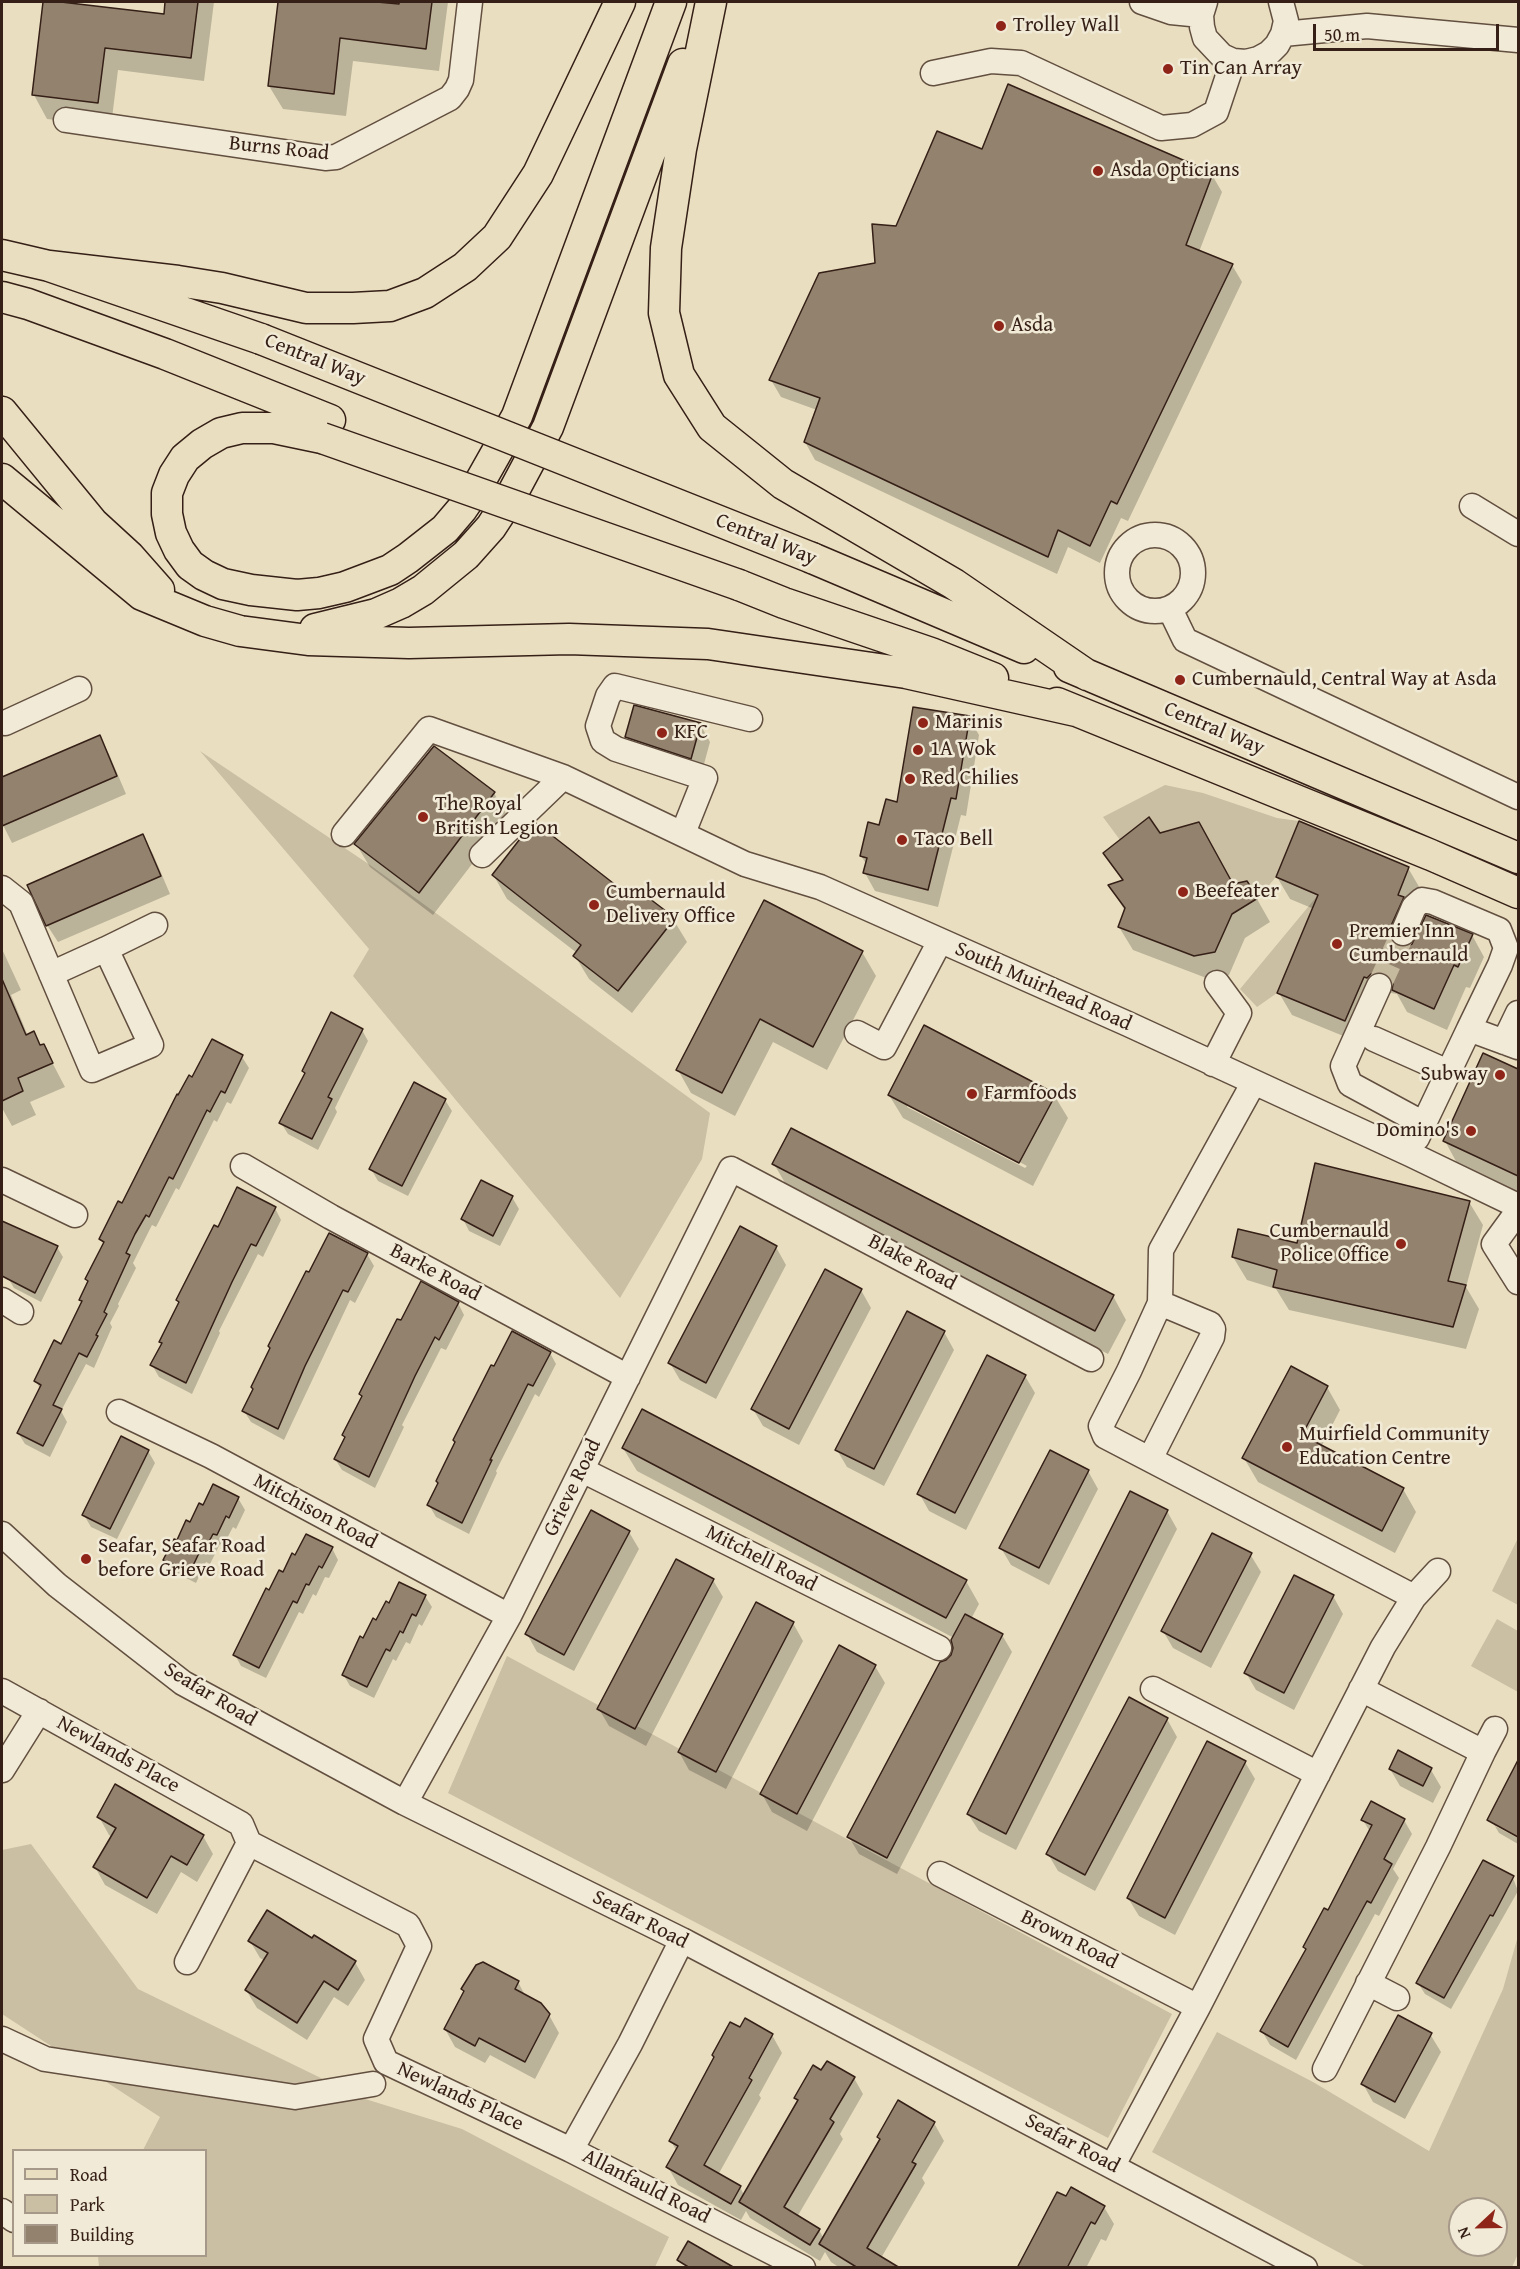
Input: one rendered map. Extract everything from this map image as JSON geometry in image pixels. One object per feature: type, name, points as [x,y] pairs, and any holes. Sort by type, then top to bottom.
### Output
[{"type":"main road","points":[[2,238],[42,264],[211,286],[306,308],[390,306],[425,293],[465,267],[497,237],[538,174],[620,2]]},
{"type":"main road","points":[[326,429],[242,428],[222,433],[202,444],[185,458],[174,475],[167,493],[167,514],[171,533],[179,550],[190,565],[223,584],[272,594],[297,595],[319,592],[370,579],[408,558],[445,529],[462,509],[517,416],[671,2]]},
{"type":"main road","points":[[240,631],[316,629],[376,614],[401,603],[446,574],[491,527],[510,498],[548,427],[709,2]]},
{"type":"main road","points":[[709,2],[681,149],[666,248],[664,313],[679,375],[712,427],[783,484],[954,584],[1087,675]]},
{"type":"main road","name":"Central Way","points":[[2,255],[42,264],[261,339],[812,558],[1518,858]]},
{"type":"main road","points":[[2,297],[28,304],[165,354],[326,429]]},
{"type":"main road","points":[[2,412],[93,523],[129,556],[177,610]]},
{"type":"main road","name":"Central Way","points":[[326,429],[784,603],[931,653],[1431,855],[1518,893]]},
{"type":"main road","points":[[2,479],[142,595],[177,610],[240,631],[308,640],[387,642],[569,639],[708,644],[906,673],[1076,711]]},
{"type":"street","name":"Burns Road","points":[[66,120],[325,158],[336,157],[450,98],[461,80],[470,2]]},
{"type":"street","points":[[1142,2],[1171,12],[1203,8],[1202,27],[1209,44],[1222,56],[1233,61],[1246,62],[1269,53],[1277,45],[1286,21],[1281,2]]},
{"type":"street","points":[[1283,34],[1367,26],[1518,40]]},
{"type":"street","points":[[933,74],[991,61],[1021,63],[1161,128],[1192,125],[1216,111],[1233,61]]},
{"type":"street","points":[[1518,522],[1472,506],[1518,534]]},
{"type":"street","points":[[1170,609],[1185,640],[1518,797]]},
{"type":"street","points":[[683,833],[705,778],[616,749],[603,741],[598,726],[608,696],[615,686],[750,719]]},
{"type":"street","points":[[3,721],[79,690]]},
{"type":"street","name":"South Muirhead Road","points":[[344,834],[429,729],[563,777],[745,864],[820,887],[1254,1082],[1518,1206]]},
{"type":"street","points":[[482,855],[563,777]]},
{"type":"street","points":[[2,888],[21,903],[92,1070],[151,1045],[106,949]]},
{"type":"street","points":[[1402,933],[1414,907],[1422,900],[1433,902],[1499,930],[1506,948],[1410,1154]]},
{"type":"street","points":[[51,974],[155,925]]},
{"type":"street","points":[[857,1033],[884,1047],[940,941]]},
{"type":"street","points":[[1213,1064],[1239,1013],[1217,983]]},
{"type":"street","points":[[1379,986],[1343,1066],[1350,1084],[1424,1124]]},
{"type":"street","points":[[1469,1029],[1511,1045],[1518,1013]]},
{"type":"street","points":[[1374,1039],[1448,1072]]},
{"type":"street","points":[[1254,1082],[1161,1250],[1160,1303],[1101,1425],[1105,1436],[1414,1596]]},
{"type":"street","name":"Barke Road","points":[[243,1166],[332,1217],[628,1377]]},
{"type":"street","name":"Grieve Road","points":[[405,1803],[509,1616],[731,1168]]},
{"type":"street","name":"Blake Road","points":[[731,1168],[1091,1359]]},
{"type":"street","points":[[2,1180],[75,1215]]},
{"type":"street","points":[[1518,1211],[1494,1244],[1518,1282]]},
{"type":"street","points":[[1150,1460],[1212,1336],[1213,1329],[1209,1324],[1160,1303]]},
{"type":"street","name":"Mitchison Road","points":[[119,1412],[211,1456],[509,1616]]},
{"type":"street","name":"Mitchell Road","points":[[582,1470],[939,1648]]},
{"type":"street","name":"Seafar Road","points":[[2,1534],[57,1586],[183,1683],[405,1803],[682,1940],[1305,2268]]},
{"type":"street","points":[[1113,2165],[1198,2007],[1383,1647],[1414,1596],[1438,1571]]},
{"type":"street","points":[[1153,1689],[1318,1774]]},
{"type":"street","points":[[1361,1689],[1483,1752]]},
{"type":"street","name":"Newlands Place","points":[[2,1691],[241,1824],[249,1843],[408,1925],[419,1946],[376,2039],[386,2062],[571,2150]]},
{"type":"street","name":"Newlands Place","points":[[2,1770],[39,1711]]},
{"type":"street","points":[[1324,2068],[1496,1729]]},
{"type":"street","points":[[187,1962],[249,1843]]},
{"type":"street","name":"Brown Road","points":[[940,1874],[1198,2007]]},
{"type":"street","name":"Allanfauld Road","points":[[682,1940],[630,2044],[571,2150],[803,2268]]},
{"type":"street","points":[[1368,1983],[1397,1998]]},
{"type":"street","points":[[2,2039],[45,2059],[295,2097],[373,2084]]},
{"type":"green space","points":[[200,751],[370,865],[710,1113],[702,1159],[620,1298],[353,976],[369,949]]},
{"type":"green space","points":[[1165,785],[1203,793],[1277,818],[1299,821],[1276,877],[1258,898],[1247,881],[1233,884],[1199,822],[1160,833],[1148,818],[1120,840],[1103,817]]},
{"type":"green space","points":[[1318,895],[1277,993],[1257,1007],[1240,989]]},
{"type":"green space","points":[[1518,1538],[1518,1605],[1492,1591]]},
{"type":"green space","points":[[1497,1619],[1518,1631],[1518,1692],[1471,1666]]},
{"type":"green space","points":[[507,1656],[1172,2014],[1108,2138],[448,1793]]},
{"type":"green space","points":[[31,1844],[138,1989],[362,2098],[462,2129],[669,2237],[655,2267],[99,2267],[98,2257],[207,2257],[207,2149],[144,2149],[160,2117],[2,2014],[2,1850]]},
{"type":"green space","points":[[1518,1936],[1518,2254],[1512,2267],[1366,2267],[1152,2152],[1217,2032],[1313,2082],[1429,2151],[1503,1989]]},
{"type":"building","points":[[43,2],[164,14],[165,2],[198,2],[191,58],[105,48],[98,103],[32,95]]},
{"type":"building","points":[[278,2],[399,4],[399,2],[432,2],[426,49],[340,38],[334,94],[268,86]]},
{"type":"building","name":"Asda","points":[[1008,84],[1213,173],[1186,245],[1233,264],[1117,504],[1111,501],[1090,546],[1058,530],[1048,557],[804,442],[820,398],[769,380],[819,273],[875,263],[872,224],[896,226],[937,131],[982,149]]},
{"type":"building","name":"KFC","points":[[634,705],[701,723],[691,759],[625,737]]},
{"type":"building","points":[[913,707],[970,716],[956,799],[951,798],[928,890],[863,873],[867,858],[860,856],[868,822],[879,825],[886,799],[897,802]]},
{"type":"building","points":[[100,735],[117,776],[2,826],[2,777]]},
{"type":"building","name":"The Royal British Legion","points":[[434,746],[495,792],[419,893],[354,844]]},
{"type":"building","name":"Beefeater","points":[[1149,817],[1160,833],[1199,822],[1233,884],[1247,881],[1258,898],[1232,914],[1215,952],[1194,956],[1118,927],[1125,908],[1108,885],[1123,880],[1103,853]]},
{"type":"building","name":"Premier Inn Cumbernauld","points":[[1299,821],[1409,867],[1398,895],[1404,897],[1390,928],[1391,941],[1397,946],[1405,947],[1412,944],[1426,915],[1473,934],[1458,967],[1454,965],[1434,1009],[1392,990],[1393,984],[1390,977],[1378,972],[1367,978],[1364,977],[1345,1021],[1277,993],[1318,895],[1276,877]]},
{"type":"building","name":"Cumbernauld Delivery Office","points":[[536,823],[631,897],[637,889],[675,918],[618,991],[573,956],[581,945],[492,875],[523,835]]},
{"type":"building","points":[[143,834],[161,876],[46,926],[27,885]]},
{"type":"building","points":[[764,900],[863,951],[813,1047],[760,1019],[722,1093],[676,1070]]},
{"type":"building","points":[[2,979],[26,1035],[34,1031],[40,1045],[44,1044],[53,1063],[18,1078],[23,1091],[2,1101]]},
{"type":"building","points":[[331,1012],[363,1029],[328,1097],[332,1099],[312,1139],[279,1123],[305,1073],[302,1071]]},
{"type":"building","name":"Farmfoods","points":[[924,1025],[1056,1094],[1019,1163],[888,1095]]},
{"type":"building","points":[[212,1039],[243,1055],[225,1093],[221,1091],[210,1112],[207,1110],[173,1179],[169,1177],[149,1217],[146,1215],[135,1234],[126,1253],[130,1255],[104,1312],[107,1314],[96,1335],[98,1336],[87,1357],[79,1353],[53,1405],[62,1409],[43,1446],[17,1433],[41,1385],[34,1381],[54,1340],[61,1344],[82,1301],[79,1300],[88,1281],[85,1279],[104,1242],[99,1239],[118,1201],[122,1203],[177,1094],[189,1075],[192,1077]]},
{"type":"building","points":[[1483,1053],[1518,1069],[1518,1176],[1443,1141]]},
{"type":"building","points":[[414,1082],[446,1099],[402,1186],[369,1169]]},
{"type":"building","points":[[791,1128],[1114,1295],[1095,1331],[772,1164]]},
{"type":"building","name":"Cumbernauld Police Office","points":[[1315,1163],[1470,1201],[1448,1281],[1466,1285],[1453,1327],[1273,1287],[1277,1270],[1232,1257],[1238,1229],[1297,1243]]},
{"type":"building","points":[[481,1180],[513,1196],[493,1236],[461,1219]]},
{"type":"building","points":[[237,1187],[276,1207],[256,1246],[251,1244],[186,1383],[150,1365],[179,1302],[176,1300],[214,1225],[218,1227]]},
{"type":"building","points":[[2,1221],[58,1246],[35,1293],[2,1276]]},
{"type":"building","points":[[740,1226],[777,1246],[706,1383],[668,1363]]},
{"type":"building","points":[[329,1233],[368,1253],[348,1292],[343,1290],[305,1366],[278,1429],[242,1411],[270,1348],[268,1346],[306,1271],[309,1272]]},
{"type":"building","points":[[825,1269],[862,1289],[789,1429],[751,1409]]},
{"type":"building","points":[[421,1281],[459,1302],[439,1340],[435,1337],[369,1477],[334,1459],[345,1437],[342,1435],[362,1396],[359,1394],[397,1319],[401,1320]]},
{"type":"building","points":[[907,1311],[945,1331],[874,1469],[835,1450]]},
{"type":"building","points":[[512,1331],[551,1352],[533,1386],[528,1384],[462,1523],[427,1505],[455,1442],[453,1440],[491,1365],[494,1366]]},
{"type":"building","points":[[987,1355],[1026,1375],[955,1513],[917,1494]]},
{"type":"building","name":"Muirfield Community Education Centre","points":[[1291,1366],[1328,1386],[1302,1435],[1404,1488],[1382,1531],[1242,1458]]},
{"type":"building","points":[[642,1409],[967,1580],[946,1618],[622,1448]]},
{"type":"building","points":[[121,1436],[149,1450],[110,1529],[82,1515]]},
{"type":"building","points":[[1050,1450],[1089,1470],[1039,1568],[999,1548]]},
{"type":"building","points":[[213,1484],[239,1497],[229,1518],[226,1516],[217,1535],[213,1534],[203,1553],[200,1551],[190,1572],[163,1560],[174,1539],[177,1540],[186,1520],[190,1522],[199,1503],[203,1505]]},
{"type":"building","points":[[1130,1491],[1168,1510],[1006,1834],[967,1814]]},
{"type":"building","points":[[591,1510],[630,1531],[564,1655],[525,1634]]},
{"type":"building","points":[[1212,1533],[1252,1553],[1201,1652],[1161,1631]]},
{"type":"building","points":[[306,1534],[333,1547],[322,1568],[319,1566],[309,1585],[306,1584],[297,1603],[293,1601],[259,1668],[233,1655],[266,1588],[269,1590],[279,1570],[283,1572],[292,1553],[295,1555]]},
{"type":"building","points":[[676,1559],[714,1579],[635,1729],[597,1709]]},
{"type":"building","points":[[1294,1575],[1334,1595],[1284,1693],[1244,1673]]},
{"type":"building","points":[[399,1582],[426,1595],[416,1616],[412,1614],[403,1633],[400,1631],[390,1651],[386,1649],[367,1687],[342,1675],[360,1636],[363,1638],[373,1618],[376,1620],[386,1601],[389,1603]]},
{"type":"building","points":[[756,1602],[794,1622],[716,1772],[678,1752]]},
{"type":"building","points":[[965,1614],[1003,1634],[887,1858],[847,1837],[940,1662],[951,1655],[953,1648],[951,1640]]},
{"type":"building","points":[[839,1645],[876,1665],[797,1814],[760,1794]]},
{"type":"building","points":[[1129,1697],[1168,1718],[1085,1875],[1046,1854]]},
{"type":"building","points":[[1207,1741],[1246,1761],[1165,1918],[1127,1898]]},
{"type":"building","points":[[1398,1750],[1432,1768],[1423,1786],[1389,1769]]},
{"type":"building","points":[[1518,1760],[1518,1837],[1487,1820]]},
{"type":"building","points":[[115,1784],[204,1835],[187,1865],[171,1856],[147,1898],[93,1867],[116,1828],[97,1817]]},
{"type":"building","points":[[1371,1801],[1405,1819],[1384,1859],[1392,1864],[1371,1903],[1367,1901],[1288,2047],[1260,2031],[1306,1949],[1303,1947],[1324,1908],[1328,1910],[1372,1825],[1361,1820]]},
{"type":"building","points":[[1483,1860],[1514,1876],[1444,1998],[1416,1983]]},
{"type":"building","points":[[267,1910],[312,1938],[314,1935],[356,1961],[338,1990],[324,1981],[297,2023],[245,1990],[268,1953],[248,1941]]},
{"type":"building","points":[[483,1962],[519,1981],[515,1989],[541,2003],[550,2014],[525,2062],[479,2038],[475,2046],[444,2029],[464,1991],[461,1989],[476,1965]]},
{"type":"building","points":[[1398,2015],[1432,2033],[1395,2102],[1361,2084]]},
{"type":"building","points":[[745,2018],[773,2034],[749,2078],[752,2080],[704,2165],[741,2186],[731,2204],[666,2167],[678,2146],[669,2141],[714,2057],[712,2055],[730,2022],[740,2027]]},
{"type":"building","points":[[827,2061],[855,2077],[830,2119],[834,2122],[784,2207],[820,2229],[810,2245],[739,2202],[798,2100],[794,2098],[813,2065],[821,2070]]},
{"type":"building","points":[[898,2100],[935,2122],[912,2162],[916,2164],[867,2248],[900,2268],[858,2268],[819,2244],[880,2139],[877,2137]]},
{"type":"building","points":[[1071,2187],[1105,2206],[1095,2224],[1091,2222],[1067,2268],[1017,2268],[1057,2192],[1066,2196]]},
{"type":"building","points":[[688,2241],[735,2268],[690,2268],[677,2260]]},
{"type":"tunnel","points":[[1379,986],[1403,933]]},
{"type":"place","name":"Trolley Wall","points":[[1001,26]]},
{"type":"place","name":"Tin Can Array","points":[[1168,69]]},
{"type":"place","name":"Asda Opticians","points":[[1098,171]]},
{"type":"place","name":"Asda","points":[[999,326]]},
{"type":"place","name":"Cumbernauld, Central Way at Asda","points":[[1180,680]]},
{"type":"place","name":"Marinis","points":[[923,723]]},
{"type":"place","name":"KFC","points":[[662,733]]},
{"type":"place","name":"1A Wok","points":[[918,750]]},
{"type":"place","name":"Red Chilies","points":[[910,779]]},
{"type":"place","name":"The Royal British Legion","points":[[423,817]]},
{"type":"place","name":"Taco Bell","points":[[902,840]]},
{"type":"place","name":"Beefeater","points":[[1183,892]]},
{"type":"place","name":"Cumbernauld Delivery Office","points":[[594,905]]},
{"type":"place","name":"Premier Inn Cumbernauld","points":[[1337,944]]},
{"type":"place","name":"Subway","points":[[1500,1075]]},
{"type":"place","name":"Farmfoods","points":[[972,1094]]},
{"type":"place","name":"Domino's","points":[[1471,1131]]},
{"type":"place","name":"Cumbernauld Police Office","points":[[1401,1244]]},
{"type":"place","name":"Muirfield Community Education Centre","points":[[1287,1447]]},
{"type":"place","name":"Seafar, Seafar Road before Grieve Road","points":[[86,1559]]}]
